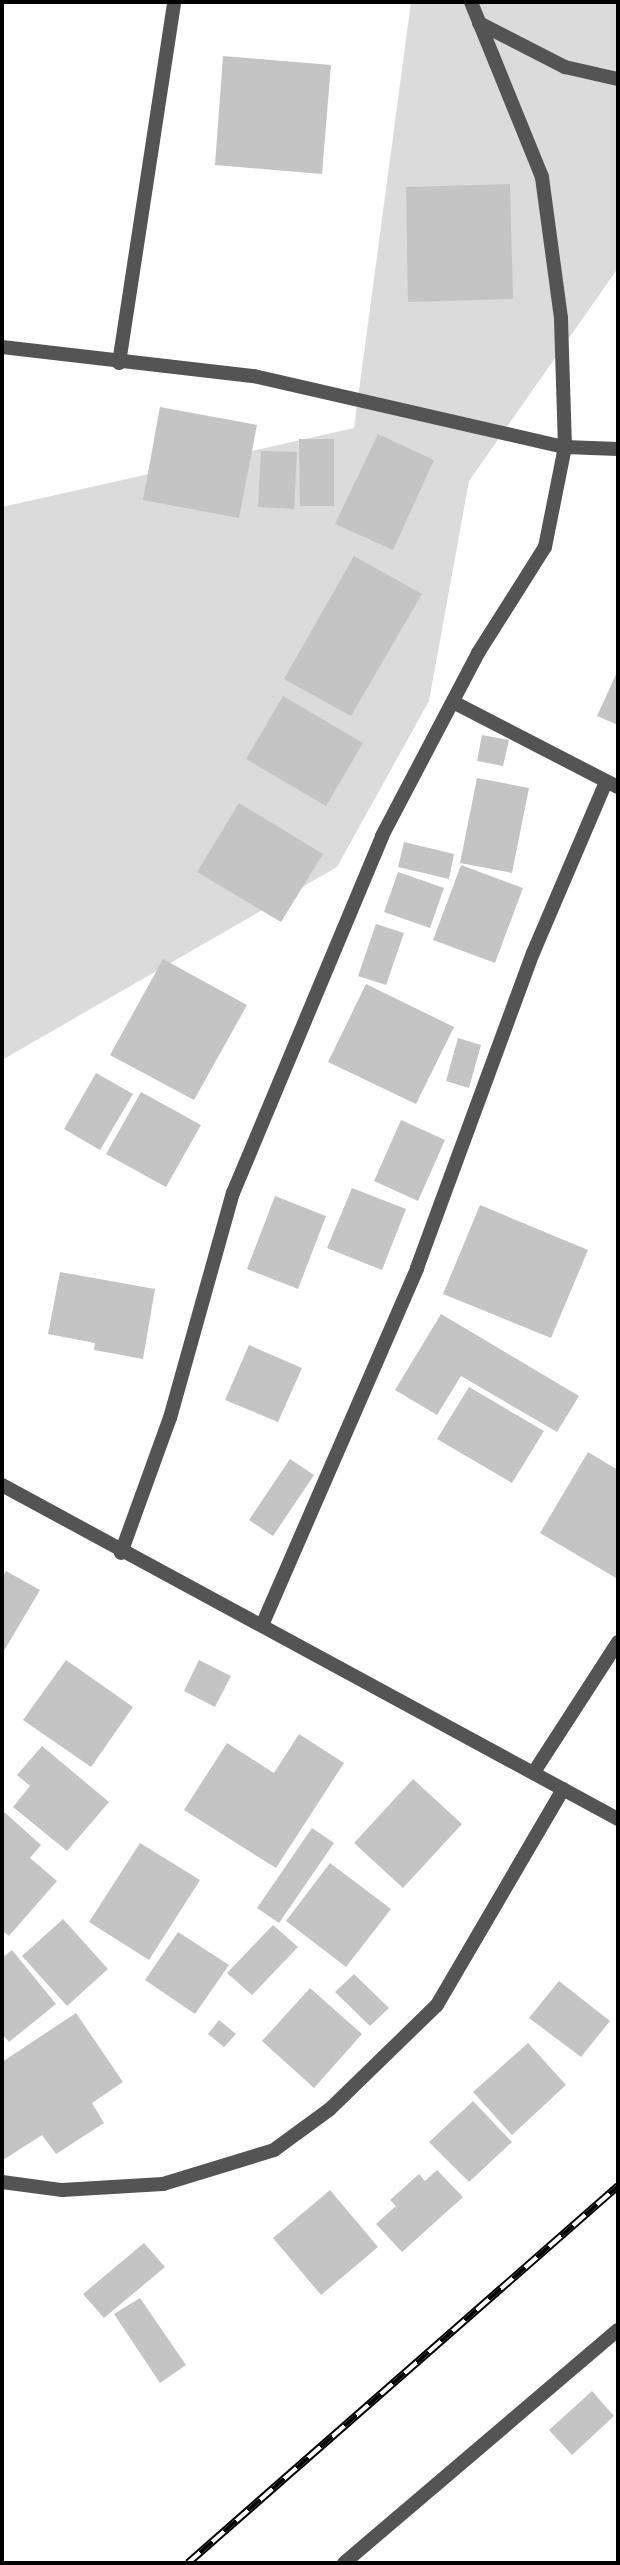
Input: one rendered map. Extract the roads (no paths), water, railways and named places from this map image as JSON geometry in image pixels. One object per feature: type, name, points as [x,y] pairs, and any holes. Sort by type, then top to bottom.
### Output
[{"type":"street","points":[[119,363],[174,2]]},
{"type":"street","points":[[121,1553],[170,1418],[233,1193],[382,836],[453,702],[545,547],[565,447],[561,318],[542,177],[471,2]]},
{"type":"street","points":[[479,23],[565,67],[618,79]]},
{"type":"street","points":[[2,347],[119,363],[254,376],[565,447],[618,449]]},
{"type":"street","points":[[263,1623],[417,1268],[533,953],[612,785],[453,702]]},
{"type":"street","points":[[2,1485],[121,1553],[263,1623],[618,1819]]},
{"type":"street","points":[[534,1772],[618,1642]]},
{"type":"street","points":[[2,2182],[62,2190],[163,2184],[274,2150],[330,2109],[438,2005],[563,1788]]},
{"type":"street","points":[[344,2563],[618,2329]]},
{"type":"railway","points":[[188,2563],[618,2186]]}]
